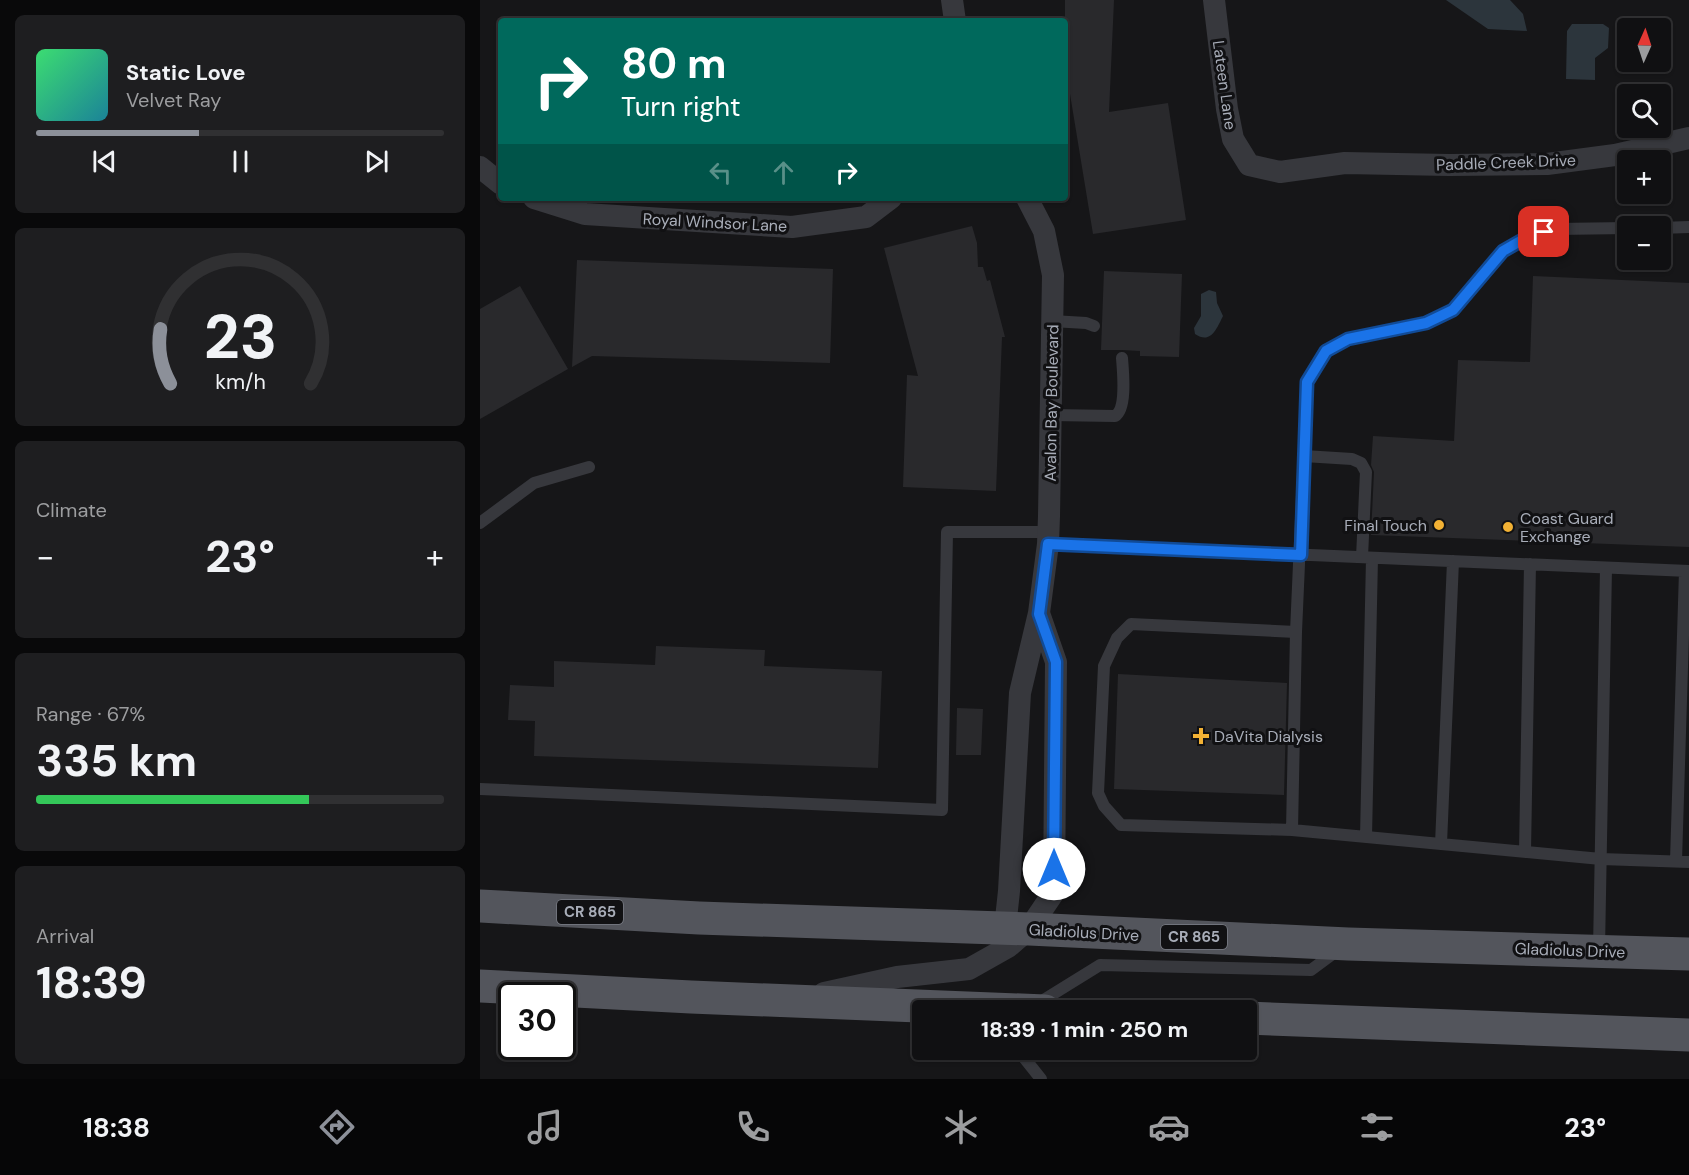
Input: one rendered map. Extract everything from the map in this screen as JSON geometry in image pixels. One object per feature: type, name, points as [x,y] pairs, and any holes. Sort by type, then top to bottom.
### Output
[{"type":"main road","name":"Gladiolus Drive","points":[[480,906],[699,918],[1348,944],[1689,954]]},
{"type":"main road","points":[[480,986],[912,1006]]},
{"type":"main road","points":[[1257,1018],[1689,1035]]},
{"type":"street","points":[[952,0],[955,18]]},
{"type":"street","name":"Lateen Lane","points":[[1215,0],[1233,139],[1249,165],[1280,172],[1320,165]]},
{"type":"street","name":"Paddle Creek Drive","points":[[1320,165],[1345,163],[1547,164],[1615,154],[1689,138]]},
{"type":"street","points":[[480,167],[498,182]]},
{"type":"street","name":"Royal Windsor Lane","points":[[544,201],[585,214],[792,227],[866,217],[887,201]]},
{"type":"street","name":"Avalon Bay Boulevard","points":[[1017,929],[1009,891],[1020,693],[1039,614],[1048,538],[1053,275],[1044,231],[1029,201]]},
{"type":"street","name":"Avalon Bay Boulevard","points":[[790,1001],[897,977],[969,969],[1008,947],[1017,929],[1054,892],[1056,662],[1039,614]]},
{"type":"lane","points":[[1671,228],[1689,227]]},
{"type":"lane","points":[[1292,830],[1296,632],[1307,382],[1326,351],[1348,339],[1426,323],[1453,310],[1503,251],[1531,235],[1556,229],[1617,228]]},
{"type":"lane","points":[[1052,321],[1086,322],[1094,326]]},
{"type":"lane","points":[[1050,415],[1115,417],[1120,413],[1122,405],[1122,358]]},
{"type":"lane","points":[[1304,456],[1352,459],[1361,463],[1366,472],[1366,837]]},
{"type":"lane","points":[[480,523],[534,483],[589,467]]},
{"type":"lane","points":[[480,789],[942,810],[947,532],[1301,555],[1687,571],[1676,861]]},
{"type":"lane","points":[[1441,844],[1452,561]]},
{"type":"lane","points":[[1525,852],[1530,564]]},
{"type":"lane","points":[[1599,950],[1606,568]]},
{"type":"lane","points":[[1296,632],[1131,624],[1117,638],[1104,666],[1098,793],[1104,806],[1121,825],[1292,830],[1601,859],[1689,862]]},
{"type":"lane","points":[[1044,1000],[1100,965],[1311,970],[1348,944]]},
{"type":"lane","points":[[1026,1060],[1041,1079]]},
{"type":"shaded area","points":[[1446,0],[1510,0],[1523,14],[1527,31],[1488,29]]},
{"type":"shaded area","points":[[1572,24],[1603,24],[1609,28],[1608,48],[1595,58],[1595,80],[1566,79],[1567,31]]},
{"type":"shaded area","points":[[1209,290],[1216,292],[1217,303],[1223,316],[1213,334],[1205,338],[1195,334],[1194,328],[1201,316],[1201,294]]},
{"type":"building","points":[[1065,0],[1114,0],[1109,112],[1168,103],[1186,220],[1093,234],[1070,94],[1068,94],[1068,18],[1065,18]]},
{"type":"building","points":[[972,226],[977,243],[978,267],[983,267],[987,281],[990,280],[1005,337],[1002,337],[996,491],[903,487],[907,375],[918,376],[884,248]]},
{"type":"building","points":[[577,260],[833,269],[830,363],[592,356],[572,367]]},
{"type":"building","points":[[1104,271],[1182,274],[1179,357],[1140,356],[1140,351],[1101,350]]},
{"type":"building","points":[[1533,276],[1689,283],[1689,547],[1371,535],[1373,436],[1454,441],[1458,360],[1530,362]]},
{"type":"building","points":[[520,286],[568,369],[480,419],[480,309]]},
{"type":"building","points":[[656,646],[765,650],[764,666],[882,671],[878,768],[534,756],[535,721],[508,720],[510,685],[554,687],[554,661],[655,665]]},
{"type":"building","name":"DaVita Dialysis","points":[[1118,674],[1287,683],[1284,795],[1114,789]]},
{"type":"building","points":[[957,708],[983,709],[981,755],[956,755]]},
{"type":"place","name":"Final Touch","points":[[1439,525]]},
{"type":"place","name":"Coast Guard Exchange","points":[[1508,527]]},
{"type":"place","name":"DaVita Dialysis","points":[[1201,736]]},
{"type":"route","points":[[1054,869],[1056,662],[1039,614],[1048,544],[1301,555],[1307,382],[1326,351],[1348,339],[1426,323],[1453,310],[1503,251],[1531,235],[1544,232]]}]
